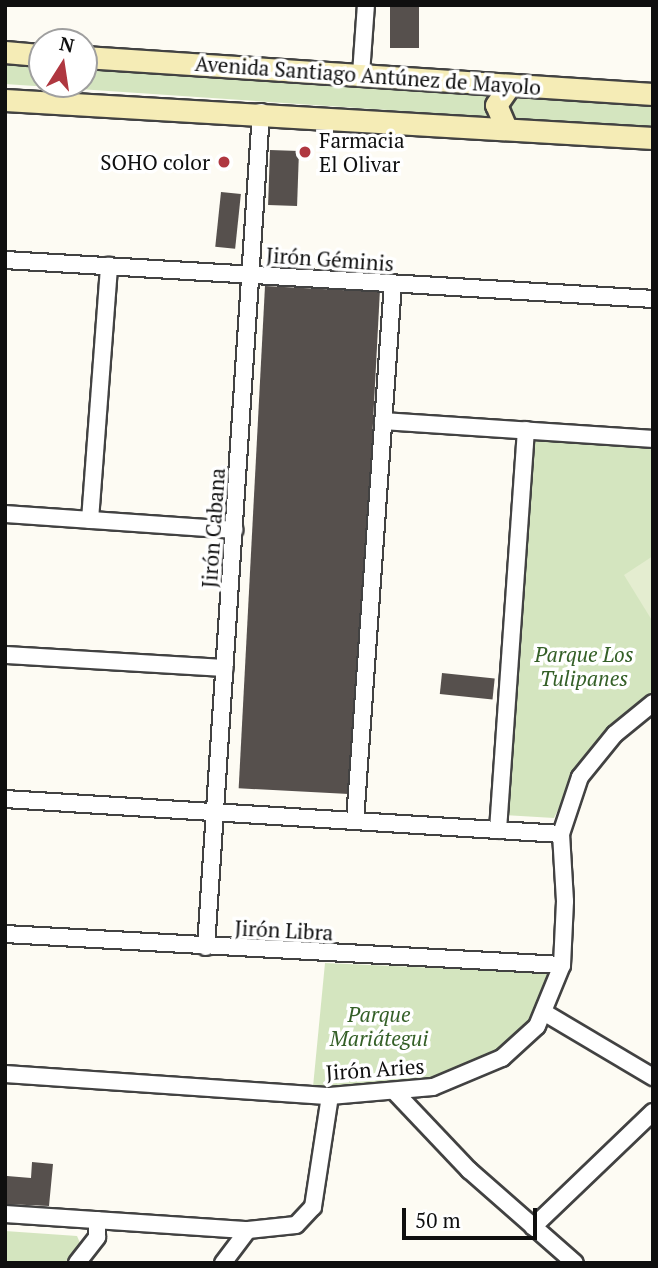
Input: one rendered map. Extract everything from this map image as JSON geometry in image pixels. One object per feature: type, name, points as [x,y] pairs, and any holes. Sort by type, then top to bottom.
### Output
[{"type":"main road","points":[[5,52],[28,54]]},
{"type":"main road","name":"Avenida Santiago Antúnez de Mayolo","points":[[98,58],[653,94]]},
{"type":"main road","points":[[480,127],[492,106],[484,84]]},
{"type":"main road","points":[[506,128],[496,105],[510,85]]},
{"type":"main road","name":"Avenida Santiago Antúnez de Mayolo","points":[[5,100],[261,112],[653,138]]},
{"type":"street","points":[[361,74],[366,5]]},
{"type":"street","name":"Jirón Cabana","points":[[206,947],[253,275],[261,112]]},
{"type":"street","name":"Jirón Géminis","points":[[5,260],[653,299]]},
{"type":"street","points":[[90,520],[109,266]]},
{"type":"street","points":[[355,821],[393,284]]},
{"type":"street","points":[[383,421],[653,439]]},
{"type":"street","points":[[498,830],[526,430]]},
{"type":"street","points":[[5,514],[234,530]]},
{"type":"street","points":[[5,656],[225,668]]},
{"type":"street","name":"Jirón Aries","points":[[5,1074],[330,1096],[433,1087],[502,1058],[525,1039],[545,1013],[562,965],[565,901],[561,834],[580,777],[615,734],[653,703]]},
{"type":"street","points":[[5,799],[561,834]]},
{"type":"street","name":"Jirón Libra","points":[[5,934],[562,965]]},
{"type":"street","points":[[545,1013],[653,1077]]},
{"type":"street","points":[[395,1092],[469,1170],[575,1263]]},
{"type":"street","points":[[5,1214],[248,1230],[287,1228],[310,1212],[330,1096]]},
{"type":"street","points":[[533,1227],[653,1112]]},
{"type":"street","points":[[77,1263],[97,1237],[97,1220]]},
{"type":"street","points":[[223,1263],[248,1230]]},
{"type":"green space","points":[[5,64],[28,66],[28,86],[5,84]]},
{"type":"green space","points":[[98,70],[653,107],[653,128],[98,90]]},
{"type":"green space","name":"Parque Los Tulipanes","points":[[531,441],[653,446],[653,699],[573,780],[554,818],[506,815]]},
{"type":"green space","points":[[653,556],[653,622],[624,575]]},
{"type":"green space","name":"Parque Mariátegui","points":[[325,963],[552,973],[531,1020],[505,1047],[465,1067],[416,1084],[313,1087]]},
{"type":"green space","points":[[5,1231],[77,1236],[81,1245],[65,1263],[5,1263]]},
{"type":"building","points":[[390,5],[419,5],[419,48],[390,48]]},
{"type":"building","points":[[270,150],[299,151],[297,206],[268,205]]},
{"type":"building","points":[[221,192],[241,194],[235,249],[215,247]]},
{"type":"building","points":[[265,286],[380,292],[354,794],[239,788]]},
{"type":"building","points":[[442,673],[495,679],[493,699],[440,694]]},
{"type":"building","points":[[32,1162],[53,1164],[49,1206],[5,1204],[7,1176],[31,1178]]},
{"type":"place","name":"Farmacia El Olivar","points":[[305,152]]},
{"type":"place","name":"SOHO color","points":[[224,162]]}]
